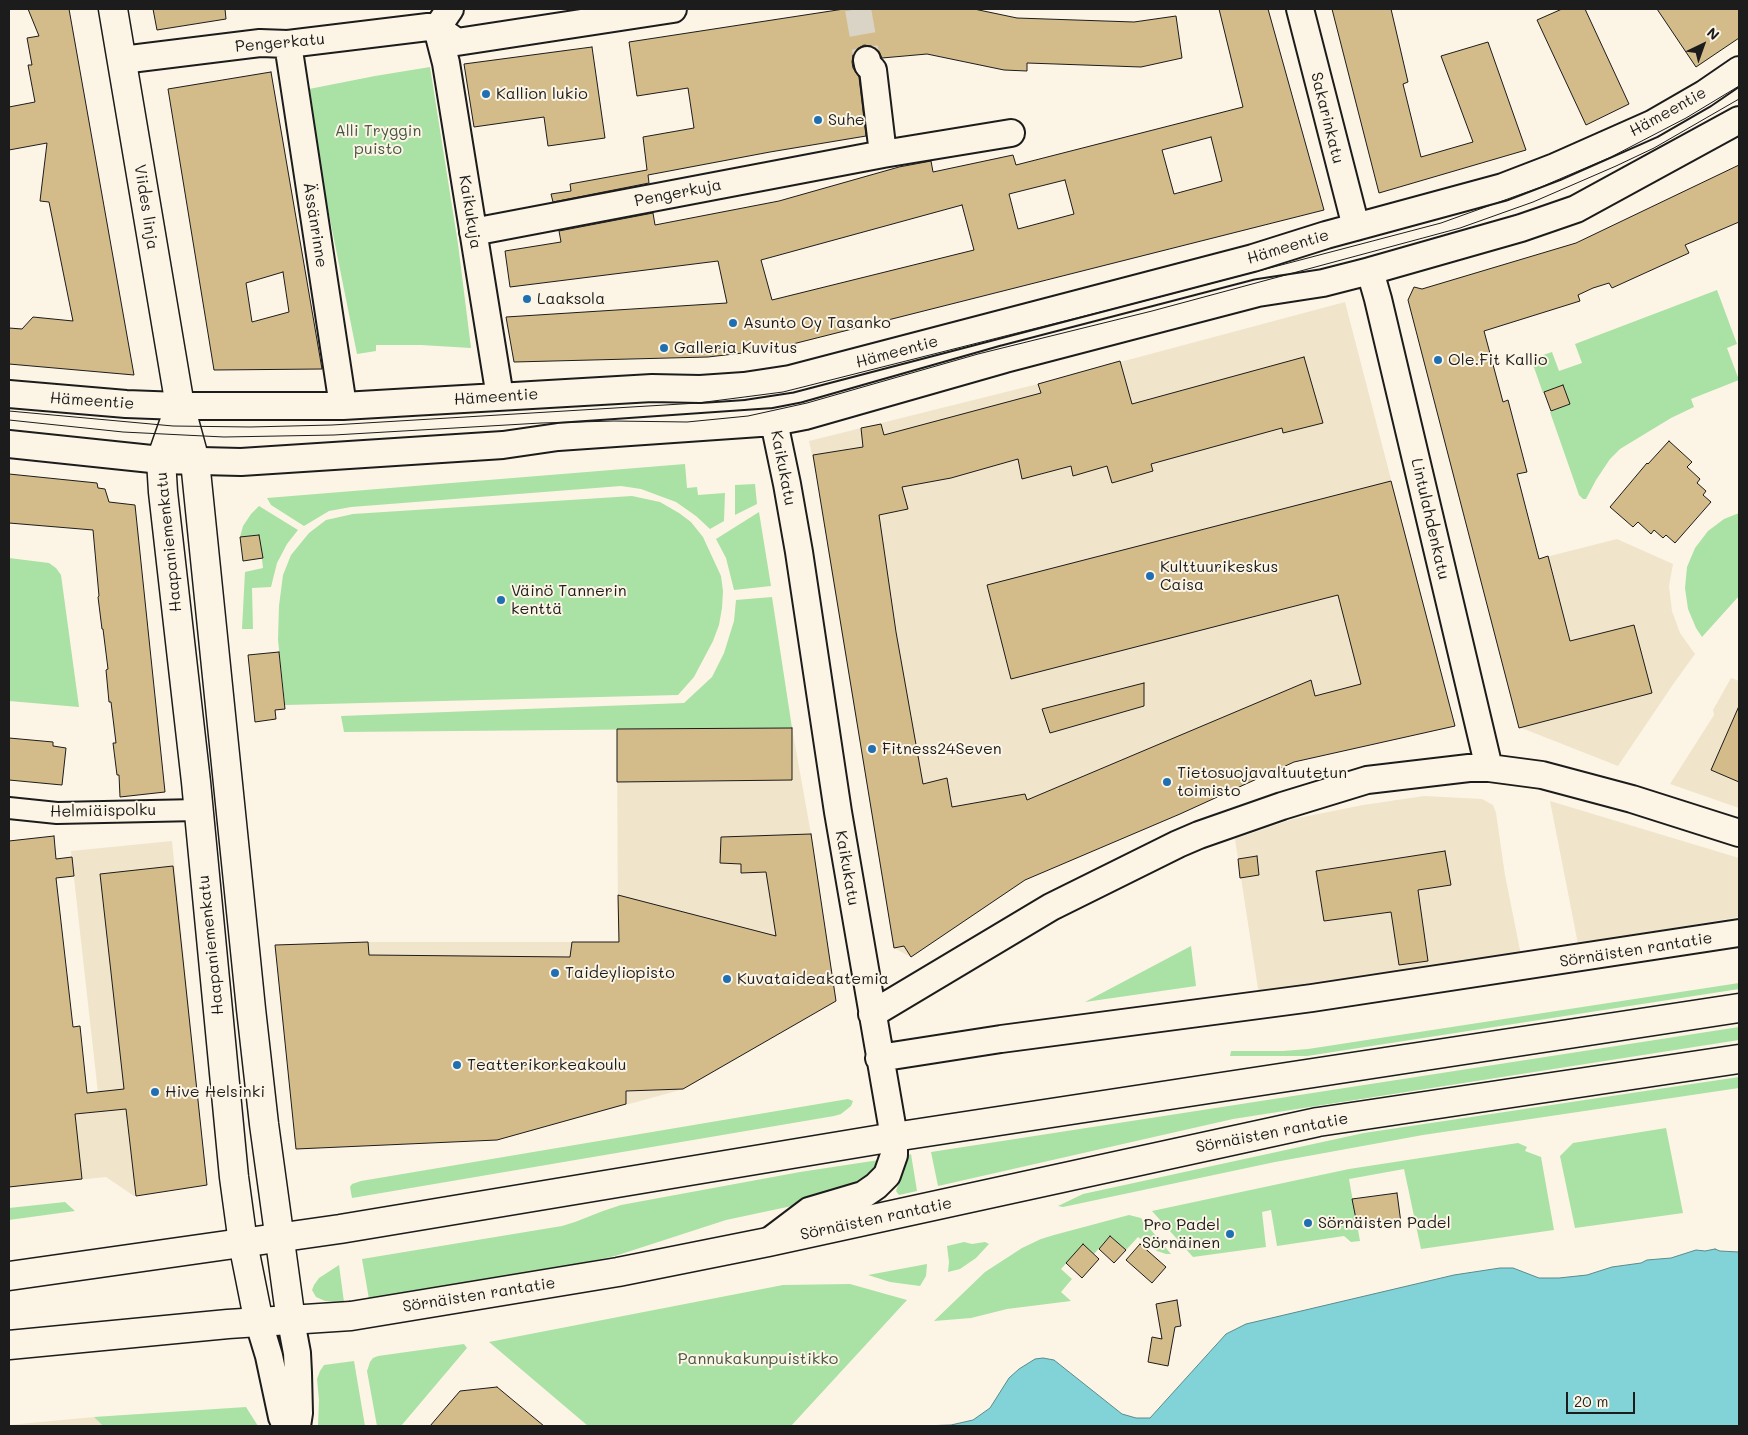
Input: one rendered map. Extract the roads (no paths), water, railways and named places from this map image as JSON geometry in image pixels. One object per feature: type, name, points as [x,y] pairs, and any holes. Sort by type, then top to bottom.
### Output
[{"type":"main road","name":"Viides linja","points":[[113,9],[180,406],[196,461]]},
{"type":"main road","name":"Viides linja","points":[[161,460],[180,406]]},
{"type":"main road","name":"Haapaniemenkatu","points":[[161,460],[234,1177],[243,1243],[259,1322]]},
{"type":"main road","name":"Haapaniemenkatu","points":[[196,461],[251,1009],[264,1124],[291,1321]]},
{"type":"main road","points":[[9,1276],[280,1238],[894,1137],[1739,1008]]},
{"type":"main road","name":"Sörnäisten rantatie","points":[[9,1345],[228,1324],[291,1321],[360,1314],[618,1272],[768,1242],[1318,1122],[1739,1059]]},
{"type":"street","points":[[444,19],[457,42],[673,9]]},
{"type":"street","name":"Sakarinkatu","points":[[1300,9],[1356,227]]},
{"type":"street","name":"Pengerkatu","points":[[122,60],[260,43],[288,44],[428,27],[444,19]]},
{"type":"street","name":"Kaikukuja","points":[[444,19],[446,63],[500,397]]},
{"type":"street","name":"Ässänrinne","points":[[288,44],[343,406]]},
{"type":"street","points":[[872,63],[883,154]]},
{"type":"street","name":"Hämeentie","points":[[9,394],[180,406],[343,406],[652,388],[700,389],[744,386],[790,379],[1253,258],[1302,242],[1503,187],[1548,171],[1652,124],[1704,94],[1739,70]]},
{"type":"street","points":[[9,444],[161,460],[240,462],[503,445],[568,436],[774,422],[805,416],[1005,359],[1258,293],[1323,283],[1468,244],[1576,208],[1739,120]]},
{"type":"street","name":"Pengerkuja","points":[[473,232],[883,154],[1011,132]]},
{"type":"street","name":"Lintulahdenkatu","points":[[1370,271],[1489,768]]},
{"type":"street","name":"Kaikukatu","points":[[768,1242],[809,1211],[863,1196],[887,1175],[894,1155],[894,1137],[838,812],[787,484],[774,422]]},
{"type":"street","points":[[872,1014],[1050,907],[1199,835],[1282,806],[1367,780],[1469,768],[1489,768],[1542,775],[1632,799],[1739,833]]},
{"type":"street","name":"Helmiäispolku","points":[[9,808],[56,813],[198,810]]},
{"type":"street","name":"Sörnäisten rantatie","points":[[879,1058],[1010,1038],[1312,998],[1739,933]]},
{"type":"street","name":"Haapaniemenkatu","points":[[291,1321],[297,1353],[299,1413],[297,1426]]},
{"type":"street","name":"Haapaniemenkatu","points":[[259,1322],[269,1356],[282,1418],[286,1426]]},
{"type":"water","points":[[1715,1249],[1739,1252],[1739,1426],[921,1426],[951,1425],[973,1420],[990,1408],[1009,1378],[1019,1369],[1035,1359],[1043,1358],[1054,1360],[1122,1414],[1136,1418],[1150,1418],[1226,1334],[1246,1324],[1454,1275],[1500,1268],[1513,1268],[1539,1278],[1559,1278],[1587,1275],[1612,1267],[1641,1263],[1647,1260],[1671,1258],[1696,1250]]},
{"type":"tunnel","points":[[858,9],[867,60]]},
{"type":"tram line","points":[[9,411],[173,426],[332,425],[698,403],[783,392],[1148,300],[1441,223],[1541,187],[1611,157],[1686,118],[1739,86]]},
{"type":"tram line","points":[[9,420],[123,432],[224,437],[334,435],[541,423],[687,422],[748,416],[807,403],[978,354],[1152,311],[1460,228],[1533,202],[1616,166],[1654,148],[1739,99]]},
{"type":"place","name":"Kallion lukio","points":[[486,94]]},
{"type":"place","name":"Suhe","points":[[818,120]]},
{"type":"place","name":"Laaksola","points":[[527,299]]},
{"type":"place","name":"Asunto Oy Tasanko","points":[[733,323]]},
{"type":"place","name":"Galleria Kuvitus","points":[[664,348]]},
{"type":"place","name":"Ole.Fit Kallio","points":[[1438,360]]},
{"type":"place","name":"Kulttuurikeskus Caisa","points":[[1150,576]]},
{"type":"place","name":"Väinö Tannerin kenttä","points":[[501,600]]},
{"type":"place","name":"Fitness24Seven","points":[[872,749]]},
{"type":"place","name":"Tietosuojavaltuutetun toimisto","points":[[1167,782]]},
{"type":"place","name":"Taideyliopisto","points":[[555,973]]},
{"type":"place","name":"Kuvataideakatemia","points":[[727,979]]},
{"type":"place","name":"Teatterikorkeakoulu","points":[[457,1065]]},
{"type":"place","name":"Hive Helsinki","points":[[155,1092]]},
{"type":"place","name":"Sörnäisten Padel","points":[[1308,1223]]},
{"type":"place","name":"Pro Padel Sörnäinen","points":[[1230,1234]]},
{"type":"park label","name":"Alli Tryggin puisto","points":[[378,140]]},
{"type":"park label","name":"Pannukakunpuistikko","points":[[758,1359]]}]
